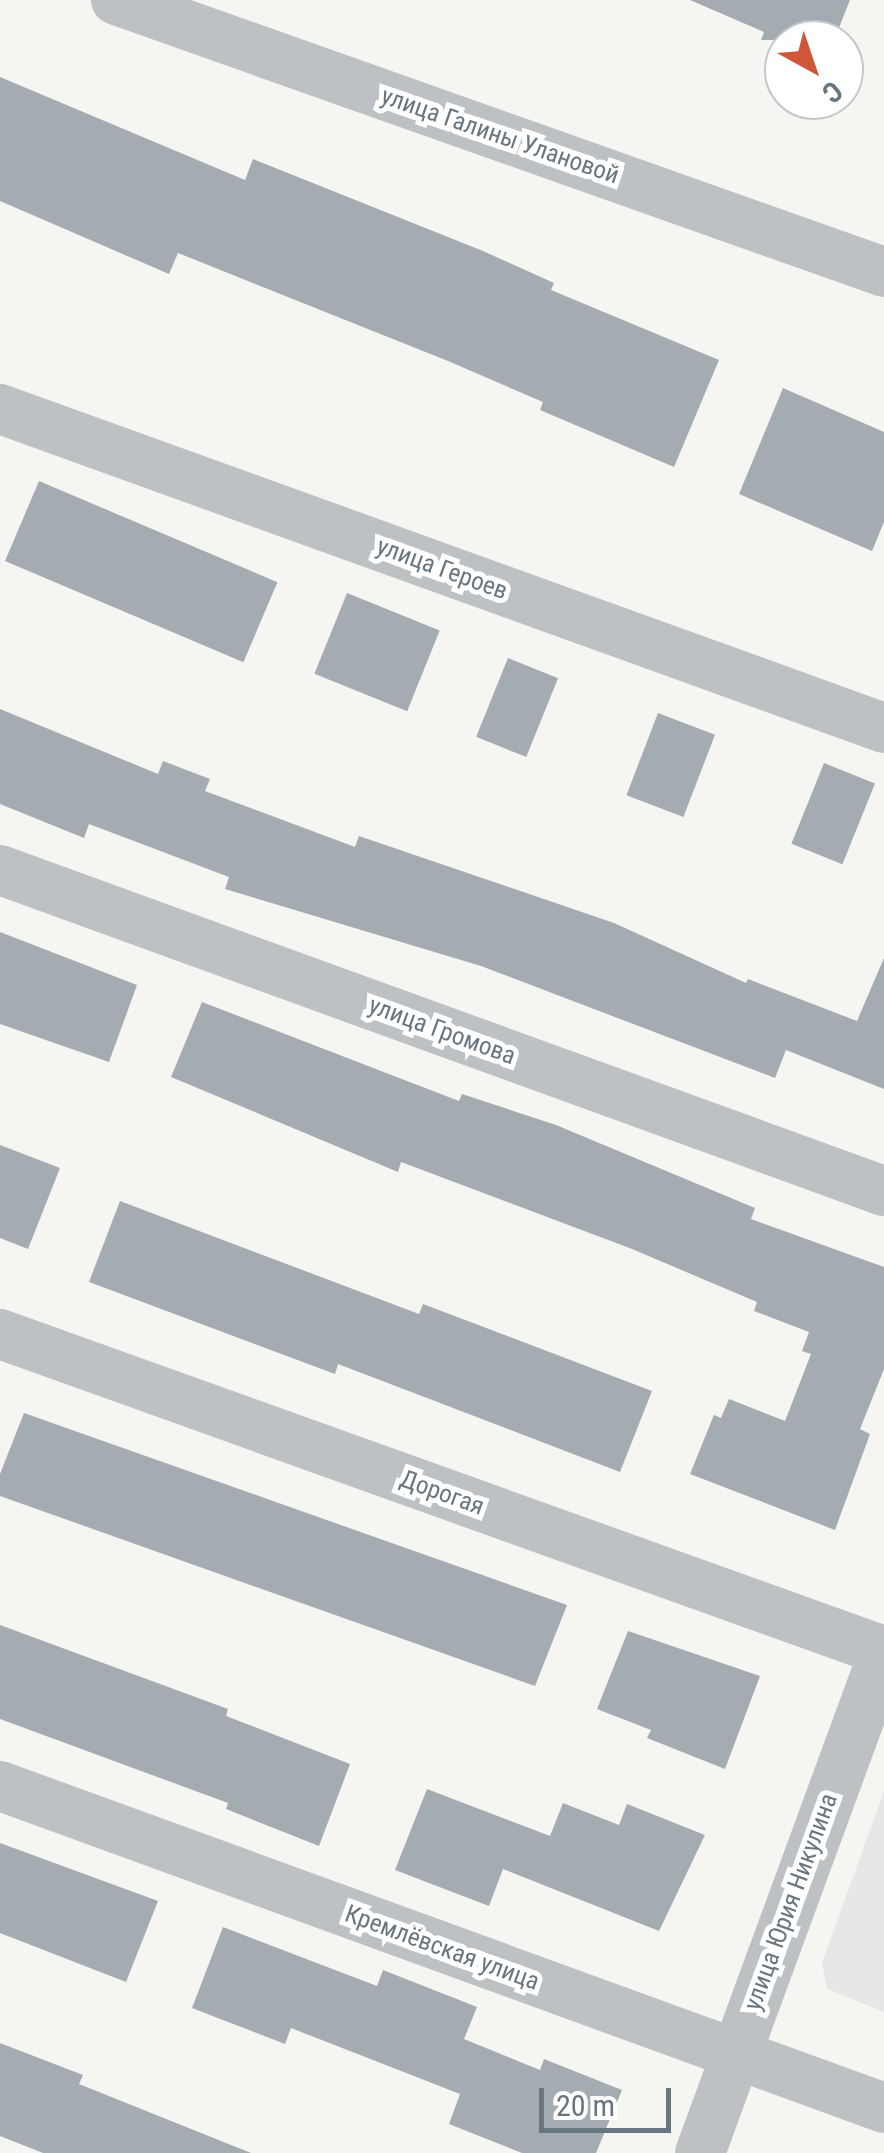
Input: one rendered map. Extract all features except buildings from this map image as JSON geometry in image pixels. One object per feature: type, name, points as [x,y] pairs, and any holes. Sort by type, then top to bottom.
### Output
[{"type":"street","name":"улица Галины Улановой","points":[[116,0],[884,272]]},
{"type":"street","name":"улица Героев","points":[[0,410],[884,728]]},
{"type":"street","name":"улица Громова","points":[[0,870],[884,1191]]},
{"type":"street","name":"Дорогая","points":[[0,1334],[884,1652]]},
{"type":"street","name":"улица Юрия Никулина","points":[[700,2153],[884,1652]]},
{"type":"street","name":"Кремлёвская улица","points":[[0,1786],[884,2108]]},
{"type":"shaded area","points":[[884,1791],[884,2012],[827,1989],[822,1963]]}]
